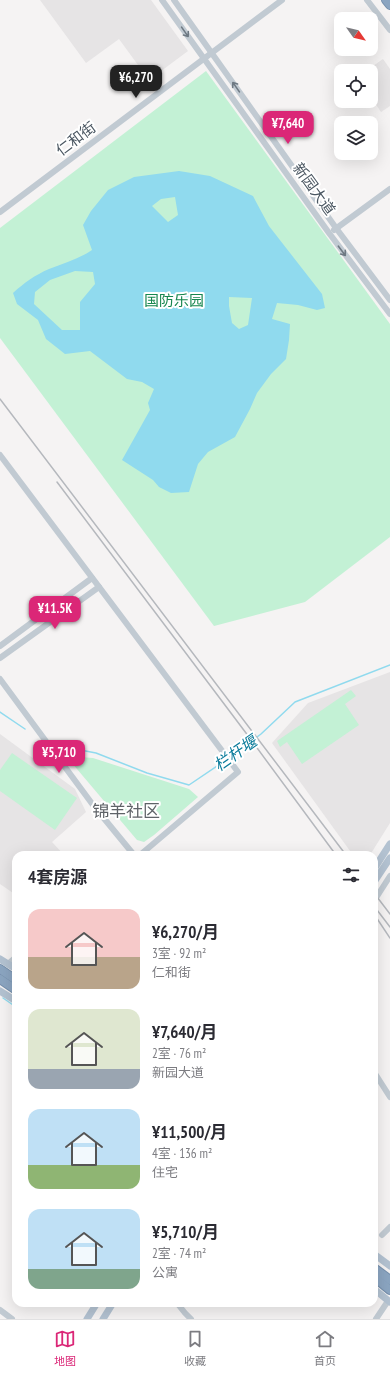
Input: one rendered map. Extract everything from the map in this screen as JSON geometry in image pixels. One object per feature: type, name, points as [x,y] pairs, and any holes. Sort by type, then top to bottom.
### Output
[{"type":"highway","points":[[386,0],[390,5]]},
{"type":"highway","points":[[0,970],[12,978]]},
{"type":"highway","points":[[0,979],[12,987]]},
{"type":"highway","points":[[378,1271],[390,1280]]},
{"type":"highway","points":[[378,1281],[390,1290]]},
{"type":"main road","points":[[378,863],[390,844]]},
{"type":"main road","points":[[378,876],[390,858]]},
{"type":"main road","points":[[0,959],[12,966]]},
{"type":"main road","points":[[0,991],[12,998]]},
{"type":"main road","points":[[378,1257],[390,1266]]},
{"type":"main road","points":[[378,1293],[389,1302]]},
{"type":"main road","points":[[87,1319],[94,1307]]},
{"type":"main road","points":[[103,1319],[110,1307]]},
{"type":"street","name":"新园大道","points":[[162,0],[329,234],[390,314]]},
{"type":"street","name":"新园大道","points":[[174,0],[336,228],[390,300]]},
{"type":"street","name":"仁和街","points":[[0,212],[282,0]]},
{"type":"street","points":[[367,0],[390,30]]},
{"type":"street","points":[[329,234],[390,189]]},
{"type":"street","points":[[0,455],[238,772],[145,851]]},
{"type":"street","points":[[0,646],[92,578]]},
{"type":"street","points":[[0,658],[99,587]]},
{"type":"street","points":[[0,679],[93,805],[131,851]]},
{"type":"street","points":[[378,895],[390,876]]},
{"type":"street","points":[[8,964],[12,960]]},
{"type":"street","points":[[378,1078],[390,1097]]},
{"type":"street","points":[[382,1236],[390,1227]]},
{"type":"street","points":[[376,1319],[389,1302]]},
{"type":"street","points":[[180,1307],[192,1319]]},
{"type":"street","points":[[0,1310],[12,1319]]},
{"type":"shaded area","points":[[40,0],[151,0],[188,51],[149,80],[119,39],[86,63]]},
{"type":"shaded area","points":[[383,59],[390,69],[390,106],[381,112],[378,108],[378,64],[376,64]]},
{"type":"shaded area","points":[[390,672],[390,823],[372,851],[350,851],[272,743],[308,703]]},
{"type":"shaded area","points":[[0,734],[75,789],[86,812],[52,842],[60,851],[12,851],[12,892],[0,884]]},
{"type":"green space","name":"国防乐园","points":[[206,71],[390,324],[390,537],[305,602],[214,626],[0,338],[0,228]]},
{"type":"green space","points":[[351,690],[356,696],[345,704],[359,725],[302,764],[287,742],[280,747],[277,741]]},
{"type":"green space","points":[[12,753],[77,798],[55,830],[0,791],[0,770]]},
{"type":"green space","points":[[66,756],[93,758],[189,789],[198,797],[154,835],[144,842],[137,840]]},
{"type":"water","points":[[179,171],[210,176],[253,196],[269,226],[322,294],[325,308],[317,310],[298,305],[277,303],[272,319],[290,324],[286,359],[271,374],[257,393],[235,437],[208,452],[198,464],[189,492],[171,493],[159,487],[153,480],[122,460],[150,410],[148,403],[154,389],[142,382],[127,379],[90,351],[65,354],[46,339],[38,320],[17,304],[13,293],[39,274],[92,250],[83,225],[91,211],[108,190],[134,177]],"holes":[[[175,197],[178,215],[168,222],[152,206],[161,199]],[[75,271],[93,272],[95,284],[80,302],[80,330],[62,330],[34,304],[35,292],[50,280]],[[229,297],[252,298],[248,325],[239,329],[232,323]]]},
{"type":"waterway","name":"栏杆堰","points":[[229,758],[261,734],[295,702],[390,665]]},
{"type":"waterway","name":"栏杆堰","points":[[0,712],[25,729]]},
{"type":"waterway","name":"栏杆堰","points":[[70,748],[96,753],[147,773],[189,785],[226,760]]},
{"type":"waterway","points":[[3,998],[12,1004]]},
{"type":"railway","points":[[0,399],[343,851]]},
{"type":"railway","points":[[57,482],[333,851]]},
{"type":"railway","points":[[378,898],[390,914]]},
{"type":"railway","points":[[378,911],[390,927]]},
{"type":"railway","points":[[378,920],[390,938]]},
{"type":"district","name":"锦羊社区","points":[[126,811]]}]
